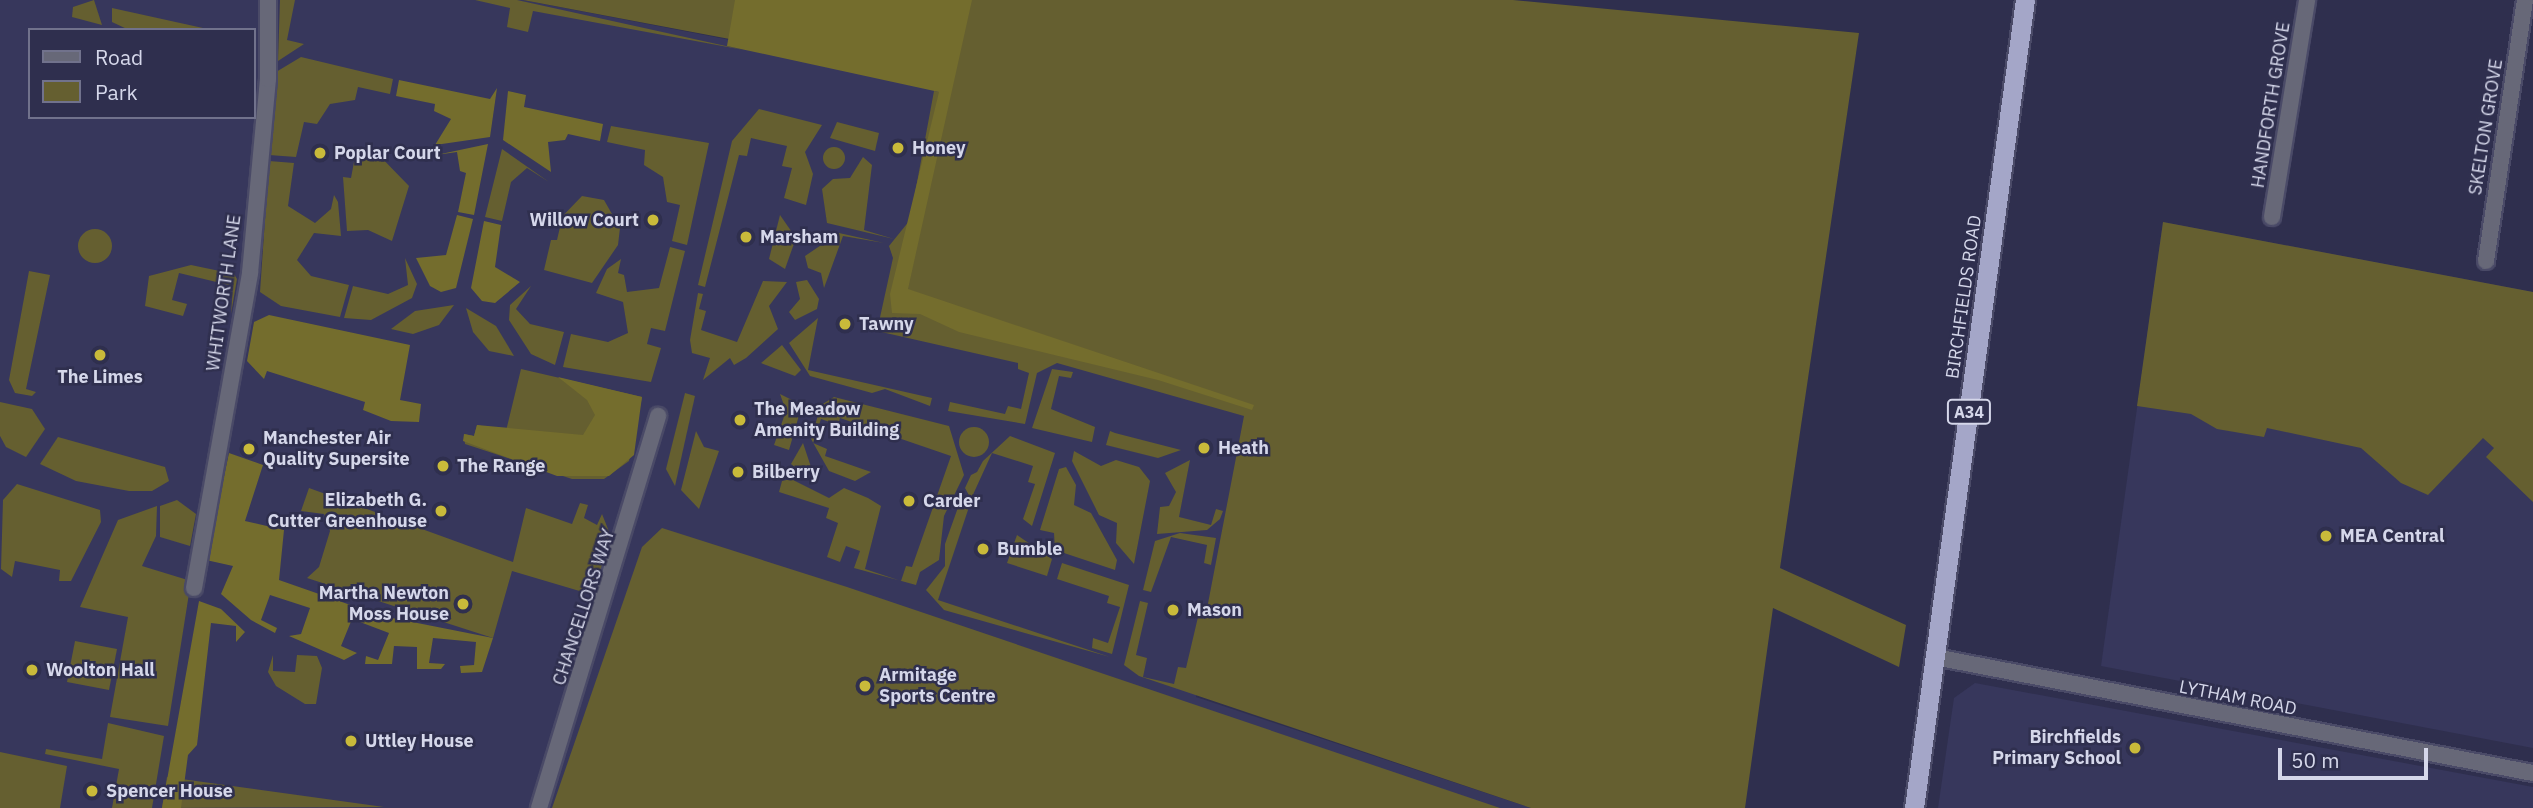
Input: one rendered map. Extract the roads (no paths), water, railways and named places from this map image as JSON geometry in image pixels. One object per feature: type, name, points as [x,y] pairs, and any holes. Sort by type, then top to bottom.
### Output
[{"type":"highway","name":"BIRCHFIELDS ROAD","points":[[1914,808],[2025,0]]},
{"type":"street","name":"WHITWORTH LANE","points":[[194,588],[250,273],[268,79],[268,0]]},
{"type":"street","name":"HANDFORTH GROVE","points":[[2272,217],[2307,0]]},
{"type":"street","name":"SKELTON GROVE","points":[[2486,261],[2525,0]]},
{"type":"street","name":"CHANCELLORS WAY","points":[[539,808],[659,416]]},
{"type":"street","name":"LYTHAM ROAD","points":[[1935,657],[2533,773]]},
{"type":"place","name":"Honey","points":[[898,148]]},
{"type":"place","name":"Poplar Court","points":[[320,153]]},
{"type":"place","name":"Willow Court","points":[[653,220]]},
{"type":"place","name":"Marsham","points":[[746,237]]},
{"type":"place","name":"Tawny","points":[[845,324]]},
{"type":"place","name":"The Limes","points":[[100,355]]},
{"type":"place","name":"The Meadow Amenity Building","points":[[740,420]]},
{"type":"place","name":"Heath","points":[[1204,448]]},
{"type":"place","name":"Manchester Air Quality Supersite","points":[[249,449]]},
{"type":"place","name":"The Range","points":[[443,466]]},
{"type":"place","name":"Bilberry","points":[[738,472]]},
{"type":"place","name":"Carder","points":[[909,501]]},
{"type":"place","name":"Elizabeth G. Cutter Greenhouse","points":[[441,511]]},
{"type":"place","name":"MEA Central","points":[[2326,536]]},
{"type":"place","name":"Bumble","points":[[983,549]]},
{"type":"place","name":"Martha Newton Moss House","points":[[463,604]]},
{"type":"place","name":"Mason","points":[[1173,610]]},
{"type":"place","name":"Woolton Hall","points":[[32,670]]},
{"type":"place","name":"Armitage Sports Centre","points":[[865,686]]},
{"type":"place","name":"Uttley House","points":[[351,741]]},
{"type":"place","name":"Birchfields Primary School","points":[[2135,748]]},
{"type":"place","name":"Spencer House","points":[[92,791]]}]
